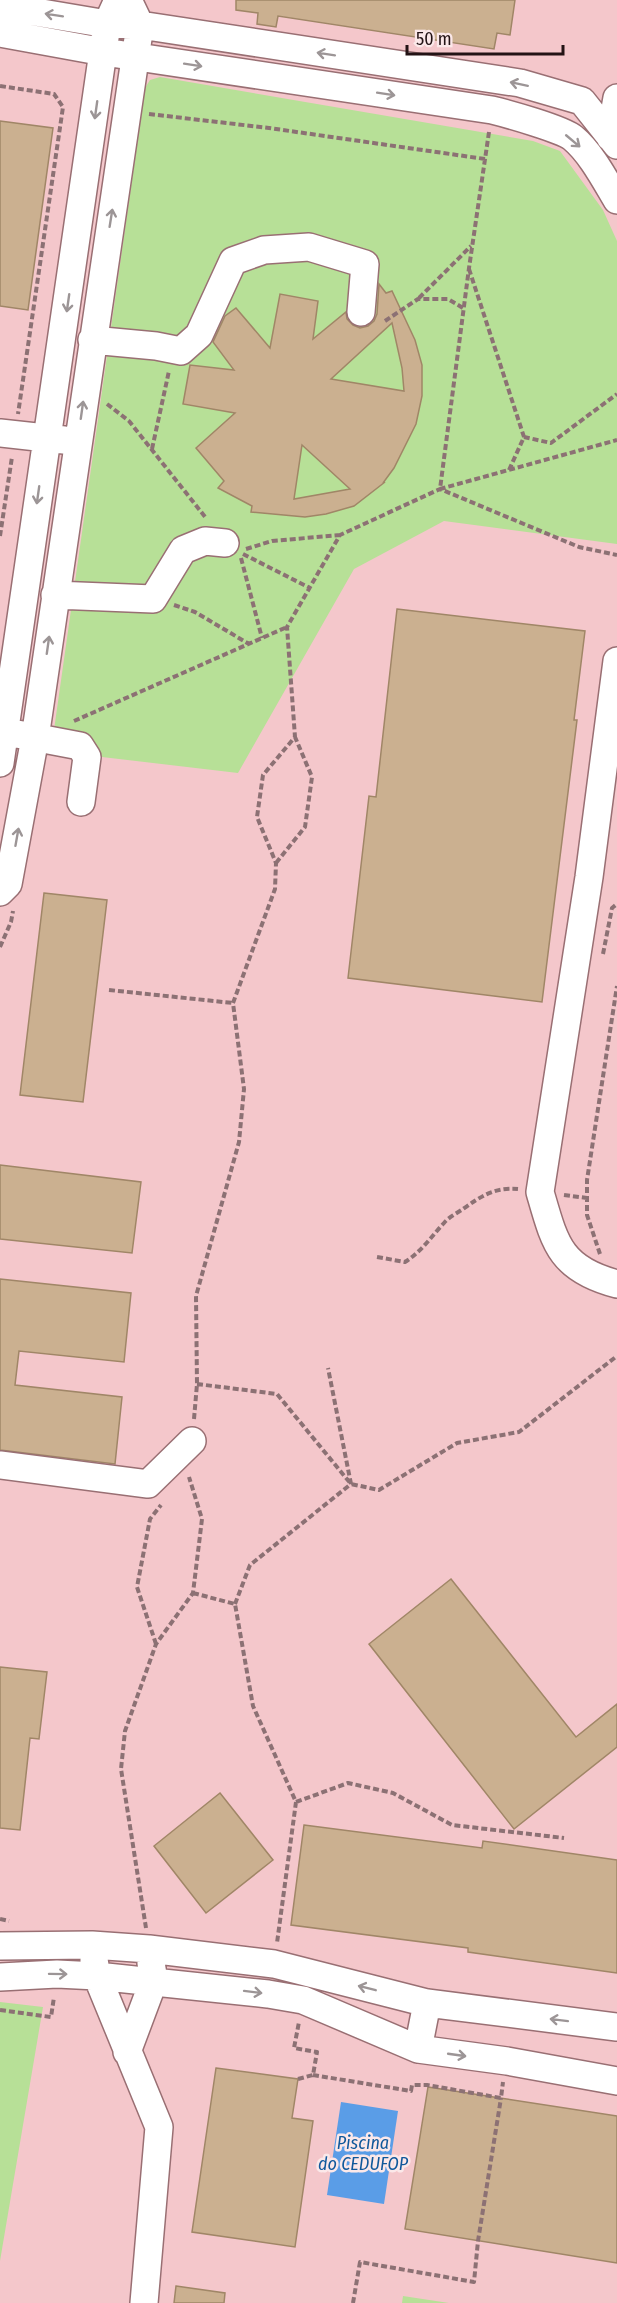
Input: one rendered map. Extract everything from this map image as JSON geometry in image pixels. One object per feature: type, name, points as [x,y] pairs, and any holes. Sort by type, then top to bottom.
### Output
[{"type":"lane","points":[[6,901],[35,738],[140,25],[128,0]]},
{"type":"lane","points":[[0,6],[113,12],[140,25],[520,83],[582,101],[614,141]]},
{"type":"lane","points":[[0,763],[104,52],[113,12]]},
{"type":"lane","points":[[0,33],[104,52],[513,115],[572,137],[600,172],[617,200]]},
{"type":"lane","points":[[614,141],[617,98]]},
{"type":"lane","points":[[62,344],[156,346],[181,351],[199,335],[233,261],[264,250],[309,247],[365,264],[373,316]]},
{"type":"lane","points":[[0,433],[77,442]]},
{"type":"lane","points":[[55,595],[153,599],[183,550],[205,542],[232,547]]},
{"type":"lane","points":[[617,661],[588,884],[540,1192],[550,1227],[567,1260],[592,1277],[617,1284]]},
{"type":"lane","points":[[4,731],[80,746],[87,757],[81,802]]},
{"type":"lane","points":[[0,1465],[148,1484],[192,1441]]},
{"type":"lane","points":[[92,1945],[97,1976],[159,2127],[144,2303]]},
{"type":"lane","points":[[0,1946],[92,1945],[149,1949],[274,1964],[428,2003],[617,2027]]},
{"type":"lane","points":[[127,2052],[154,1980],[149,1949]]},
{"type":"lane","points":[[0,1977],[57,1974],[97,1976],[154,1980],[268,1994],[303,2000],[418,2049],[507,2061],[617,2081]]},
{"type":"lane","points":[[418,2049],[428,2003]]},
{"type":"path","points":[[0,86],[54,94],[63,107],[22,379]]},
{"type":"path","points":[[440,489],[492,110]]},
{"type":"path","points":[[141,113],[269,128],[485,159]]},
{"type":"path","points":[[373,316],[418,298],[472,245]]},
{"type":"path","points":[[469,268],[524,437],[509,471]]},
{"type":"path","points":[[418,298],[448,299],[464,308]]},
{"type":"path","points":[[152,450],[173,350]]},
{"type":"path","points":[[85,387],[129,421],[232,547],[254,561],[310,588]]},
{"type":"path","points":[[524,437],[551,442],[617,394]]},
{"type":"path","points":[[232,547],[340,535],[440,489],[617,440]]},
{"type":"path","points":[[440,489],[579,547],[617,555]]},
{"type":"path","points":[[276,862],[305,827],[312,777],[295,737],[287,627],[340,535]]},
{"type":"path","points":[[232,547],[262,638]]},
{"type":"path","points":[[153,599],[195,612],[249,644]]},
{"type":"path","points":[[35,738],[287,627]]},
{"type":"path","points":[[192,1441],[197,1384],[196,1296],[239,1143],[244,1089],[234,1003],[275,889],[276,862],[257,817],[263,775],[295,737]]},
{"type":"path","points":[[0,947],[11,922],[6,901]]},
{"type":"path","points":[[602,1261],[587,1215],[587,1180],[617,986]]},
{"type":"path","points":[[109,990],[234,1003]]},
{"type":"path","points":[[377,1257],[405,1262],[435,1237],[445,1222],[485,1193],[515,1188],[540,1192]]},
{"type":"path","points":[[197,1384],[277,1394],[351,1484],[379,1490],[457,1443],[519,1432],[617,1356]]},
{"type":"path","points":[[328,1368],[351,1484]]},
{"type":"path","points":[[149,1949],[121,1769],[125,1731],[156,1644],[193,1593],[202,1519],[187,1471],[181,1479]]},
{"type":"path","points":[[274,1964],[296,1802],[253,1706],[235,1604],[250,1564],[351,1484]]},
{"type":"path","points":[[156,1644],[137,1587],[150,1519],[162,1503]]},
{"type":"path","points":[[193,1593],[235,1604]]},
{"type":"path","points":[[296,1802],[348,1783],[393,1793],[452,1825],[564,1838]]},
{"type":"path","points":[[294,2048],[317,2052],[313,2075]]},
{"type":"path","points":[[353,2303],[360,2262],[474,2282],[478,2241],[507,2061]]},
{"type":"path","points":[[298,2079],[313,2075],[411,2091],[412,2085],[427,2085],[501,2098]]},
{"type":"shaded area","points":[[0,0],[617,0],[617,2303],[0,2303]]},
{"type":"green space","points":[[160,77],[533,141],[560,151],[603,210],[617,241],[617,544],[444,521],[354,569],[238,773],[51,751],[145,88],[150,80]]},
{"type":"green space","points":[[0,2002],[43,2007],[0,2261]]},
{"type":"green space","points":[[403,2296],[449,2303],[402,2303]]},
{"type":"water","name":"Piscina do CEDUFOP","points":[[341,2102],[398,2111],[384,2204],[327,2195]]},
{"type":"building","points":[[236,0],[515,0],[510,35],[497,33],[494,49],[278,16],[276,27],[257,24],[258,13],[236,10]]},
{"type":"building","points":[[0,121],[53,128],[28,310],[0,306]]},
{"type":"building","points":[[379,284],[386,293],[392,291],[415,340],[422,365],[422,396],[416,424],[394,468],[383,483],[385,482],[354,506],[305,517],[251,512],[252,506],[218,488],[224,481],[196,448],[235,413],[183,404],[190,365],[234,370],[213,342],[225,316],[236,308],[270,348],[280,294],[318,301],[313,339],[346,312],[347,319],[360,328],[368,326],[377,314]],"holes":[[[392,323],[402,368],[404,391],[331,379]],[[302,445],[350,489],[294,499]]]},
{"type":"building","points":[[397,609],[585,631],[574,720],[577,720],[542,1002],[348,978],[369,796],[376,797]]},
{"type":"building","points":[[44,893],[107,900],[83,1102],[20,1095]]},
{"type":"building","points":[[0,1165],[141,1182],[132,1253],[0,1239]]},
{"type":"building","points":[[0,1279],[131,1293],[124,1362],[19,1351],[15,1385],[122,1397],[115,1464],[0,1450]]},
{"type":"building","points":[[451,1579],[576,1737],[617,1704],[617,1747],[514,1829],[369,1644]]},
{"type":"building","points":[[0,1667],[47,1672],[39,1739],[30,1738],[20,1830],[0,1828]]},
{"type":"building","points":[[220,1793],[273,1860],[206,1913],[154,1846]]},
{"type":"building","points":[[304,1825],[482,1848],[483,1841],[617,1860],[617,1973],[468,1952],[468,1948],[291,1925]]},
{"type":"building","points":[[216,2068],[298,2079],[292,2118],[313,2121],[295,2247],[192,2232]]},
{"type":"building","points":[[428,2087],[617,2116],[617,2263],[405,2229]]},
{"type":"building","points":[[176,2286],[225,2293],[224,2303],[174,2303]]}]
